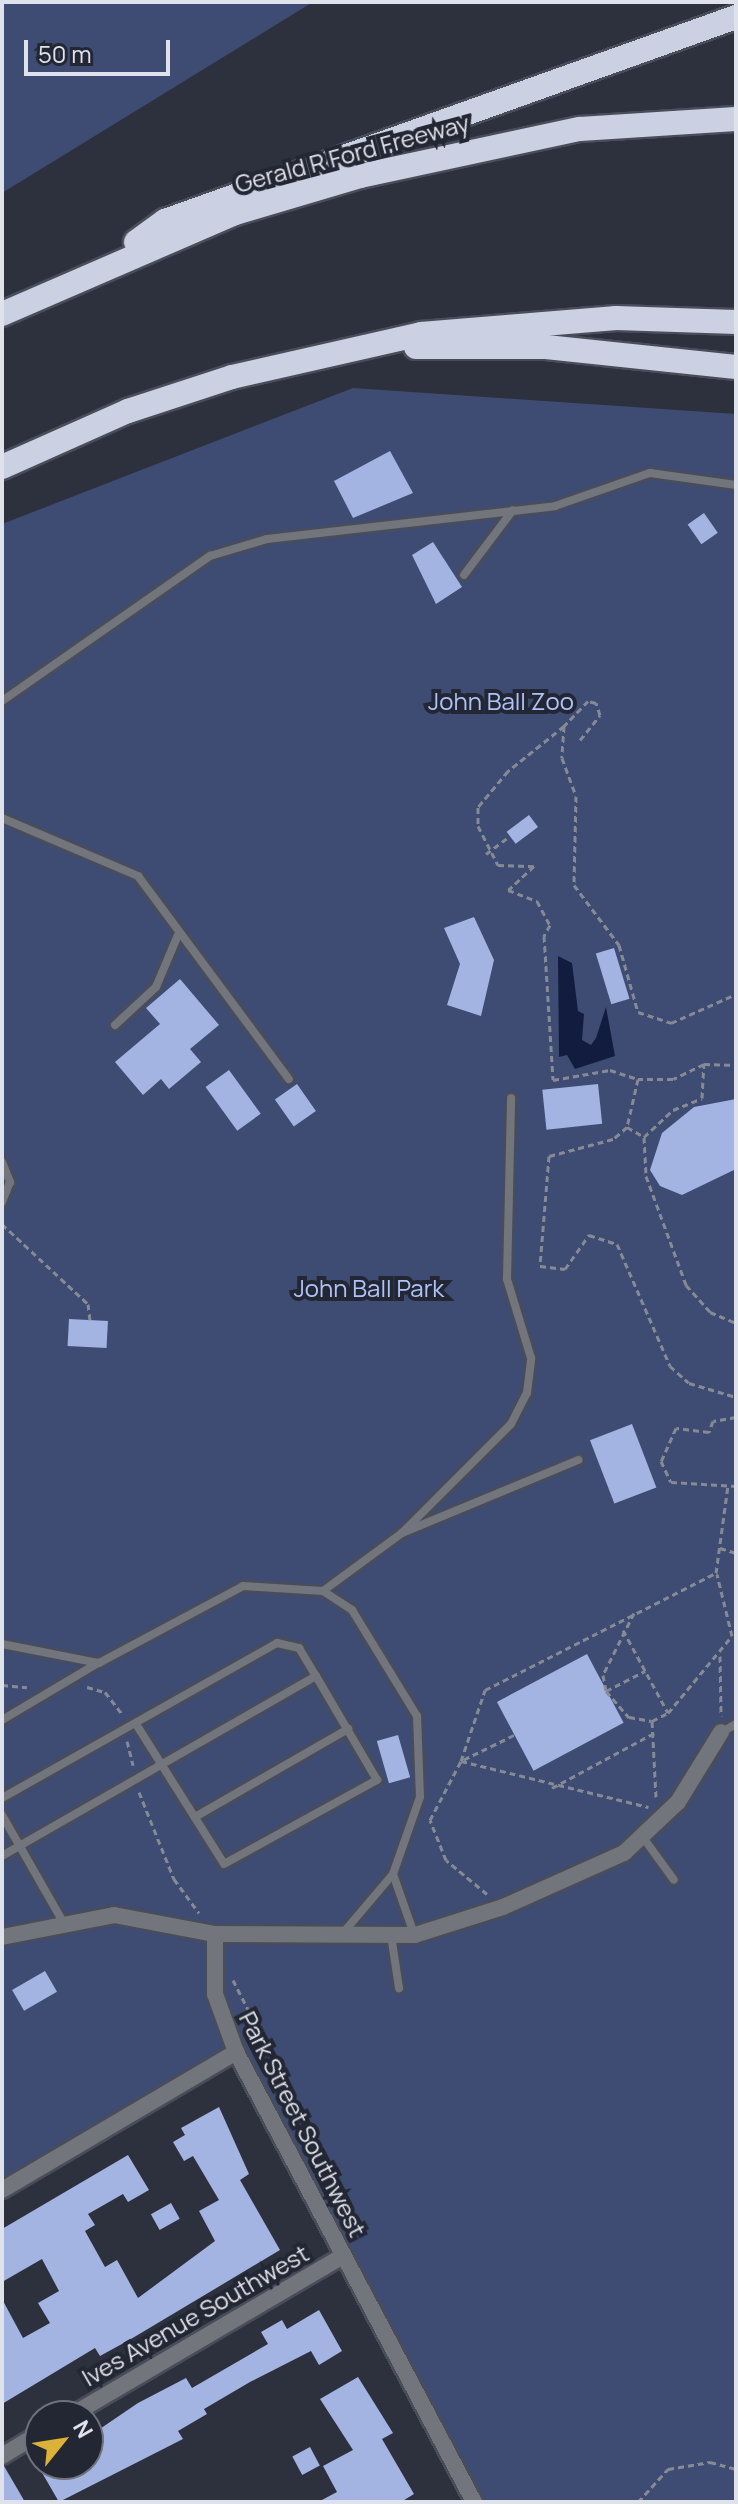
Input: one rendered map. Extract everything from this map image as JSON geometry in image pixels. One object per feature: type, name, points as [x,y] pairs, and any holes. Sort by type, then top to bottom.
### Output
[{"type":"highway","points":[[104,265],[165,221],[736,17]]},
{"type":"highway","name":"Gerald R Ford Freeway","points":[[2,314],[104,265],[235,213],[479,147],[580,129],[736,119]]},
{"type":"highway","points":[[2,467],[143,406],[358,347],[509,323],[736,322]]},
{"type":"highway","points":[[358,347],[546,347],[736,367]]},
{"type":"street","points":[[2,1937],[62,1920],[114,1915],[215,1934],[415,1935],[503,1907],[585,1873],[642,1836],[678,1802],[728,1728]]},
{"type":"street","name":"Park Street Southwest","points":[[215,1934],[215,1994],[236,2052],[474,2502]]},
{"type":"street","points":[[2,2190],[236,2052]]},
{"type":"street","name":"Ives Avenue Southwest","points":[[97,2400],[343,2256]]},
{"type":"street","points":[[2,2456],[24,2443]]},
{"type":"lane","points":[[2,701],[210,556],[267,539],[555,506],[650,473],[736,485]]},
{"type":"lane","points":[[464,575],[513,510]]},
{"type":"lane","points":[[2,818],[138,876],[178,935],[289,1079]]},
{"type":"lane","points":[[115,1025],[156,987],[178,935]]},
{"type":"lane","points":[[323,1591],[402,1533],[511,1424],[527,1393],[531,1358],[507,1279],[511,1098]]},
{"type":"lane","points":[[2,1162],[10,1182],[2,1202]]},
{"type":"lane","points":[[402,1533],[578,1460]]},
{"type":"lane","points":[[2,1720],[99,1663],[243,1586],[323,1591],[352,1610],[417,1716],[420,1797],[393,1874],[340,1937]]},
{"type":"lane","points":[[2,1798],[277,1643],[299,1648],[377,1780],[224,1864],[136,1724]]},
{"type":"lane","points":[[2,1644],[99,1663]]},
{"type":"lane","points":[[2,1856],[316,1676]]},
{"type":"lane","points":[[195,1817],[348,1729]]},
{"type":"lane","points":[[2,1815],[62,1920]]},
{"type":"lane","points":[[642,1836],[674,1880]]},
{"type":"lane","points":[[393,1874],[415,1935]]},
{"type":"lane","points":[[391,1935],[399,1988]]},
{"type":"path","points":[[580,740],[600,715],[596,703],[588,701],[478,807],[486,854],[498,865],[534,866],[508,890],[537,901],[550,925],[544,936],[553,1080],[610,1070],[638,1079],[673,1079],[704,1064],[736,1065]]},
{"type":"path","points":[[564,726],[562,758],[576,796],[574,885],[619,945],[638,1012],[671,1023],[736,994]]},
{"type":"path","points":[[486,854],[510,836]]},
{"type":"path","points":[[704,1064],[702,1098],[673,1110],[644,1137],[646,1176],[686,1285],[710,1312],[736,1323]]},
{"type":"path","points":[[638,1079],[627,1127],[613,1139],[549,1156],[540,1266],[565,1269],[589,1235],[617,1244],[640,1281],[638,1300],[670,1366],[689,1383],[736,1397]]},
{"type":"path","points":[[627,1127],[644,1137]]},
{"type":"path","points":[[2,1224],[88,1304],[90,1320]]},
{"type":"path","points":[[736,1417],[713,1421],[709,1432],[676,1428],[661,1461],[671,1482],[736,1486]]},
{"type":"path","points":[[636,1610],[623,1630],[603,1675],[606,1691],[629,1717],[652,1721],[668,1713],[720,1656],[735,1622],[716,1573],[728,1485]]},
{"type":"path","points":[[720,1548],[736,1553]]},
{"type":"path","points":[[503,1907],[446,1860],[430,1820],[461,1761],[485,1690],[636,1610],[716,1573]]},
{"type":"path","points":[[623,1630],[668,1713]]},
{"type":"path","points":[[720,1656],[728,1728]]},
{"type":"path","points":[[606,1691],[645,1671]]},
{"type":"path","points":[[2,1685],[63,1686],[105,1692],[120,1705],[136,1780],[174,1879],[215,1934]]},
{"type":"path","points":[[461,1761],[552,1788],[657,1809],[652,1721]]},
{"type":"path","points":[[552,1788],[654,1733]]},
{"type":"path","points":[[461,1761],[514,1735]]},
{"type":"path","points":[[228,1968],[262,2037]]},
{"type":"path","points":[[638,2502],[668,2469],[688,2462],[736,2469]]},
{"type":"green space","points":[[2,2],[313,2],[2,193]]},
{"type":"green space","name":"John Ball Park","points":[[353,388],[736,414],[736,2502],[473,2502],[236,2052],[2,2190],[2,524]]},
{"type":"shaded area","points":[[558,956],[572,963],[578,1011],[584,1014],[582,1040],[591,1045],[606,1007],[615,1056],[575,1069],[567,1055],[559,1057]]},
{"type":"building","points":[[390,451],[413,493],[353,518],[334,481]]},
{"type":"building","points":[[704,513],[718,533],[701,544],[688,524]]},
{"type":"building","points":[[433,542],[462,587],[436,604],[412,555]]},
{"type":"building","points":[[529,815],[538,827],[516,844],[507,832]]},
{"type":"building","points":[[474,917],[494,960],[481,1016],[447,1005],[460,964],[444,928]]},
{"type":"building","points":[[614,948],[629,999],[611,1004],[596,954]]},
{"type":"building","points":[[180,979],[219,1025],[190,1049],[201,1062],[169,1089],[161,1079],[143,1095],[115,1062],[160,1024],[146,1008]]},
{"type":"building","points":[[229,1070],[261,1114],[237,1131],[206,1087]]},
{"type":"building","points":[[297,1084],[316,1111],[294,1127],[275,1099]]},
{"type":"building","points":[[598,1084],[602,1124],[546,1130],[542,1090]]},
{"type":"building","points":[[736,1099],[736,1169],[682,1195],[660,1186],[650,1170],[662,1133],[694,1107]]},
{"type":"building","points":[[69,1319],[108,1321],[107,1348],[68,1346]]},
{"type":"building","points":[[632,1424],[656,1487],[614,1504],[590,1440]]},
{"type":"building","points":[[587,1654],[624,1723],[534,1771],[497,1702]]},
{"type":"building","points":[[398,1735],[410,1777],[389,1783],[377,1741]]},
{"type":"building","points":[[45,1971],[57,1992],[24,2011],[12,1990]]},
{"type":"building","points":[[219,2107],[249,2174],[240,2180],[280,2250],[131,2339],[100,2356],[95,2348],[2,2404],[2,2299],[23,2338],[50,2323],[38,2303],[59,2291],[42,2259],[2,2282],[2,2229],[128,2155],[149,2190],[128,2202],[123,2194],[88,2214],[95,2225],[85,2231],[105,2267],[117,2260],[138,2298],[215,2241],[199,2211],[219,2200],[193,2156],[184,2161],[173,2142],[185,2135],[181,2128]]},
{"type":"building","points":[[171,2203],[180,2219],[160,2230],[151,2214]]},
{"type":"building","points":[[319,2310],[342,2351],[319,2365],[311,2351],[250,2382],[204,2409],[207,2414],[178,2431],[183,2439],[104,2479],[104,2426],[138,2403],[186,2378],[192,2388],[268,2344],[261,2332],[282,2320],[287,2329]]},
{"type":"building","points":[[358,2377],[393,2433],[382,2439],[414,2494],[401,2502],[318,2502],[337,2492],[323,2466],[353,2450],[320,2399]]},
{"type":"building","points":[[310,2447],[320,2466],[302,2475],[292,2456]]},
{"type":"building","points":[[4,2466],[25,2502],[2,2502]]},
{"type":"building","points":[[46,2480],[102,2480],[59,2502]]},
{"type":"park label","name":"John Ball Zoo","points":[[501,701]]}]
